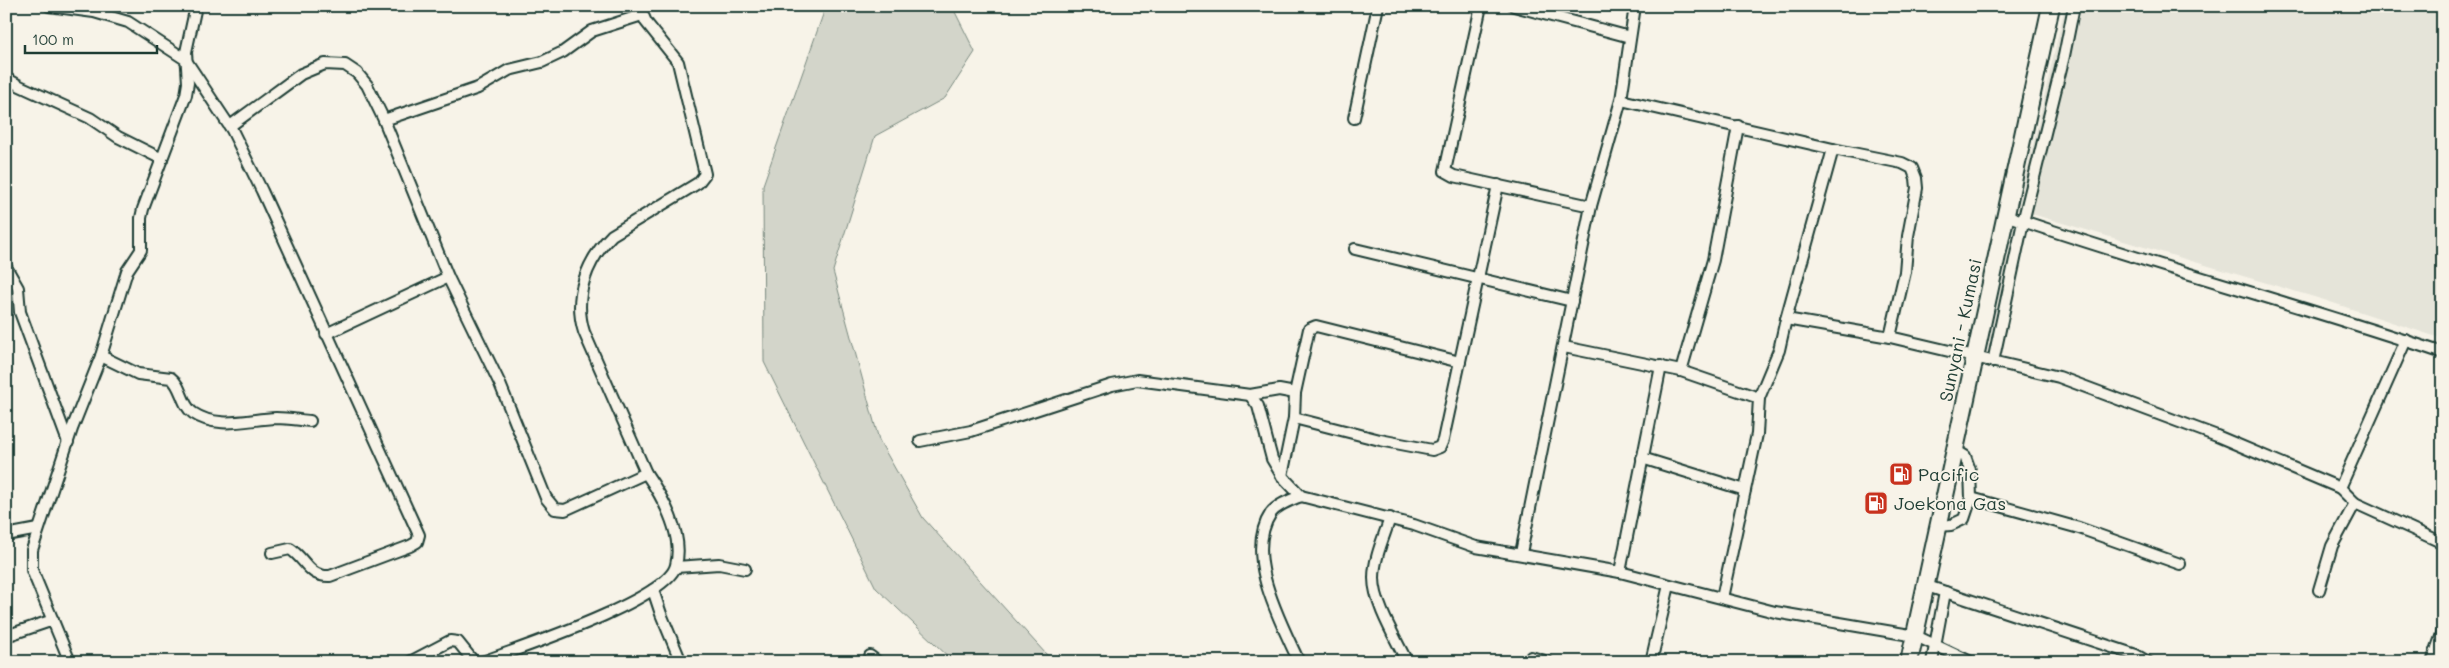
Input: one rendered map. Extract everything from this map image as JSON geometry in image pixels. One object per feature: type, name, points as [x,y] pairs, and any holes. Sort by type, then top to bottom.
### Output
[{"type":"main road","name":"Sunyani - Kumasi","points":[[1909,662],[1927,586],[2051,6]]},
{"type":"street","points":[[49,6],[94,12],[128,22],[185,59],[230,126],[262,191],[419,535],[417,542],[410,546],[330,576],[321,576],[313,573],[302,559],[290,549],[272,553]]},
{"type":"street","points":[[70,662],[32,565],[32,550],[68,442],[101,356],[127,271],[141,250],[141,218],[186,95],[188,83],[185,59],[196,6]]},
{"type":"street","points":[[1354,118],[1378,6]]},
{"type":"street","points":[[1481,6],[1445,168],[1448,173],[1454,176],[1591,206]]},
{"type":"street","points":[[1514,6],[1630,37]]},
{"type":"street","points":[[1522,554],[1591,206],[1621,100],[1635,6]]},
{"type":"street","points":[[1993,362],[2023,222],[2064,56],[2074,6]]},
{"type":"street","points":[[384,120],[478,88],[509,70],[542,62],[563,52],[592,31],[641,11],[678,62],[705,174],[698,183],[612,235],[605,242],[583,281],[578,316],[646,473],[666,505],[678,549],[676,567],[654,590],[616,610],[482,662]]},
{"type":"street","points":[[230,126],[301,74],[325,64],[345,65],[357,73],[367,85],[384,120],[448,277],[500,384],[546,498],[555,509],[565,510],[646,473]]},
{"type":"street","points":[[6,78],[90,118],[118,137],[162,158]]},
{"type":"street","points":[[1621,100],[1902,163],[1912,168],[1917,188],[1908,236],[1905,272],[1890,337]]},
{"type":"street","points":[[1681,371],[1713,260],[1738,126]]},
{"type":"street","points":[[1722,598],[1758,428],[1759,398],[1775,365],[1833,149]]},
{"type":"street","points":[[1294,418],[1380,440],[1432,450],[1440,447],[1444,440],[1480,278],[1498,185]]},
{"type":"street","points":[[2005,216],[2078,240],[2356,323],[2443,353]]},
{"type":"street","points":[[1355,248],[1572,301]]},
{"type":"street","points":[[6,267],[18,288],[20,312],[68,442]]},
{"type":"street","points":[[326,334],[448,277]]},
{"type":"street","points":[[1786,319],[1890,337],[2059,377],[2217,436],[2340,488],[2354,502],[2443,543]]},
{"type":"street","points":[[1282,476],[1309,329],[1316,326],[1460,362]]},
{"type":"street","points":[[2340,488],[2406,340]]},
{"type":"street","points":[[1564,347],[1681,371],[1759,398]]},
{"type":"street","points":[[101,356],[138,374],[171,378],[192,412],[206,420],[228,422],[276,418],[310,421]]},
{"type":"street","points":[[1620,572],[1661,366]]},
{"type":"street","points":[[920,441],[971,431],[1112,385],[1137,380],[1250,395],[1279,390],[1296,393]]},
{"type":"street","points":[[1250,395],[1258,406],[1272,459],[1282,476],[1301,496],[1390,518],[1495,552],[1522,554],[1620,572],[1802,617],[1916,636],[1970,662]]},
{"type":"street","points":[[1939,526],[1958,523],[1964,518],[1971,498],[1970,470],[1965,456],[1955,450]]},
{"type":"street","points":[[1642,458],[1745,490]]},
{"type":"street","points":[[1299,662],[1275,609],[1265,578],[1262,552],[1264,529],[1272,512],[1281,504],[1301,496]]},
{"type":"street","points":[[1971,498],[2079,528],[2180,564]]},
{"type":"street","points":[[2319,590],[2332,546],[2354,502]]},
{"type":"street","points":[[1390,518],[1376,560],[1374,580],[1383,612],[1407,662]]},
{"type":"street","points":[[9,532],[38,529]]},
{"type":"street","points":[[676,567],[719,564],[745,569]]},
{"type":"street","points":[[1651,662],[1669,585]]},
{"type":"street","points":[[1927,586],[2136,655],[2148,662]]},
{"type":"street","points":[[654,590],[661,614],[681,662]]},
{"type":"street","points":[[1932,662],[1945,592]]},
{"type":"street","points":[[6,636],[53,620]]},
{"type":"street","points":[[2432,662],[2443,631]]},
{"type":"street","points":[[410,662],[450,641],[458,642],[465,648],[474,662]]},
{"type":"street","points":[[1531,657],[1548,662]]},
{"type":"shaded area","points":[[826,6],[952,6],[975,52],[945,98],[875,136],[833,271],[879,440],[923,518],[1046,654],[1056,662],[954,662],[876,588],[764,362],[763,185]]},
{"type":"shaded area","points":[[2065,6],[2443,6],[2443,339],[2321,299],[2018,210]]},
{"type":"place","name":"Pacific","points":[[1901,474]]},
{"type":"place","name":"Joekona Gas","points":[[1876,503]]}]
